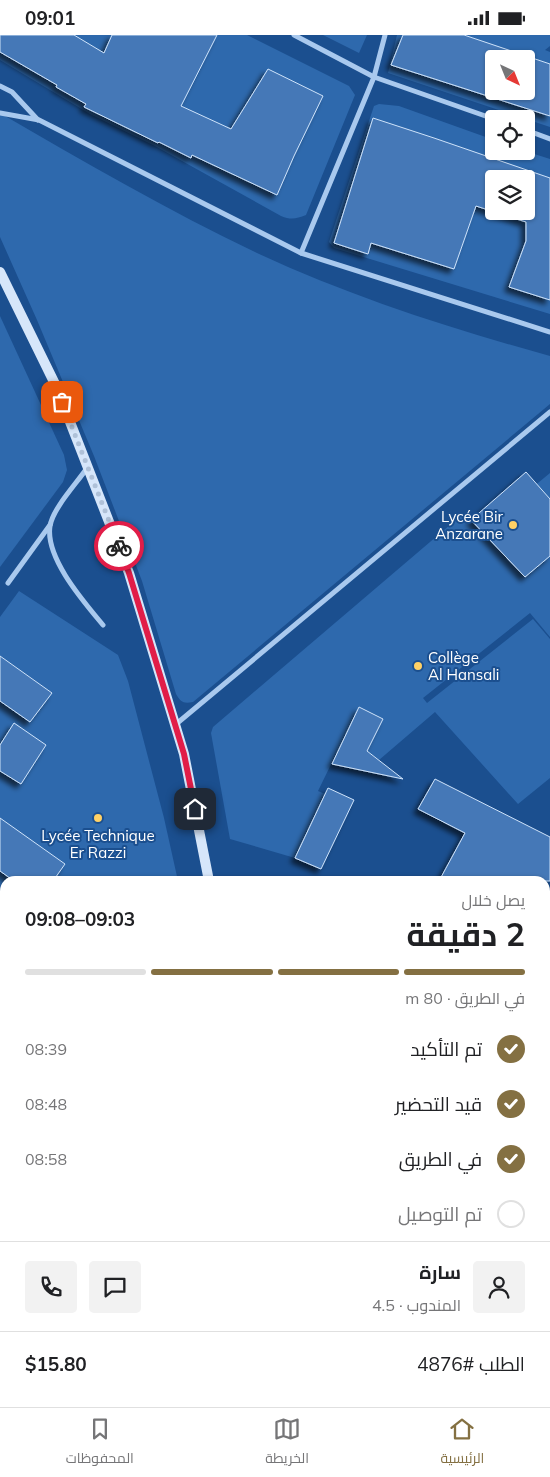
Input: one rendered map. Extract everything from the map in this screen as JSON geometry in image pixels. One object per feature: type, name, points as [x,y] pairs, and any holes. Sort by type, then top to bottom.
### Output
[{"type":"main road","points":[[0,272],[56,386],[129,573],[184,754],[208,876]]},
{"type":"street","points":[[294,35],[374,77],[485,116]]},
{"type":"street","points":[[301,253],[374,77],[385,35]]},
{"type":"street","points":[[0,86],[12,92],[39,120]]},
{"type":"street","points":[[0,113],[39,120],[301,253],[550,332]]},
{"type":"street","points":[[535,133],[550,139]]},
{"type":"street","points":[[175,725],[550,412]]},
{"type":"street","points":[[8,583],[50,525],[58,508],[88,468]]},
{"type":"street","points":[[50,525],[50,541],[62,569],[79,597],[103,625]]},
{"type":"shaded area","points":[[0,35],[247,35],[349,86],[355,95],[306,215],[288,218],[281,216],[155,146],[90,114],[0,60]]},
{"type":"shaded area","points":[[323,35],[367,35],[359,53]]},
{"type":"shaded area","points":[[397,35],[550,35],[550,46],[545,50],[550,52],[550,127],[535,122],[535,110],[499,110],[388,73]]},
{"type":"shaded area","points":[[379,104],[399,106],[485,137],[485,160],[535,160],[535,154],[550,159],[550,314],[334,248],[329,242],[374,106]]},
{"type":"shaded area","points":[[0,113],[159,203],[224,237],[292,269],[401,311],[550,356],[550,404],[193,702],[183,702],[176,694],[142,581],[94,456],[0,237]]},
{"type":"shaded area","points":[[0,316],[64,455],[67,470],[63,482],[0,567]]},
{"type":"shaded area","name":"Collège Al Hansali","points":[[550,473],[550,637],[530,613],[423,698],[427,703],[533,619],[550,639],[550,778],[518,804],[435,712],[379,760],[367,751],[383,719],[359,707],[318,791],[325,794],[295,858],[230,839],[211,733],[213,727],[464,513],[481,530]]},
{"type":"shaded area","points":[[19,591],[118,655],[128,681],[164,818],[177,876],[0,876],[0,701],[30,722],[52,693],[0,656],[0,617]]},
{"type":"building","points":[[0,35],[74,35],[104,53],[112,35],[217,35],[181,106],[231,129],[268,69],[323,96],[277,195],[192,155],[191,158],[158,143],[84,107],[86,104],[56,87],[57,85],[0,52]]},
{"type":"building","points":[[403,35],[464,35],[508,50],[485,50],[485,95],[391,65]]},
{"type":"building","points":[[535,59],[550,64],[550,116],[500,100],[535,100]]},
{"type":"building","points":[[373,118],[485,156],[485,160],[498,160],[527,170],[485,170],[485,209],[476,206],[454,269],[371,243],[368,254],[334,243]]},
{"type":"building","points":[[535,173],[550,178],[550,300],[509,287],[526,241],[526,222],[520,220],[535,220]]},
{"type":"building","name":"Lycée Bir Anzarane","points":[[526,472],[550,499],[550,556],[525,577],[471,520]]},
{"type":"building","points":[[0,656],[52,693],[30,722],[0,701]]},
{"type":"building","points":[[359,707],[383,719],[367,751],[403,779],[332,764]]},
{"type":"building","points":[[14,723],[46,745],[21,784],[0,771],[0,745]]},
{"type":"building","points":[[435,779],[550,837],[550,876],[442,876],[465,833],[418,809]]},
{"type":"building","points":[[328,788],[354,800],[321,869],[295,858]]},
{"type":"building","points":[[0,818],[65,864],[57,876],[7,876],[0,871]]},
{"type":"way so far","points":[[62,402],[119,546]]},
{"type":"place","name":"Lycée Bir Anzarane","points":[[513,525]]},
{"type":"place","name":"Collège Al Hansali","points":[[418,666]]},
{"type":"place","name":"Lycée Technique Er Razzi","points":[[98,818]]},
{"type":"route","points":[[119,546],[184,754],[195,809]]}]
